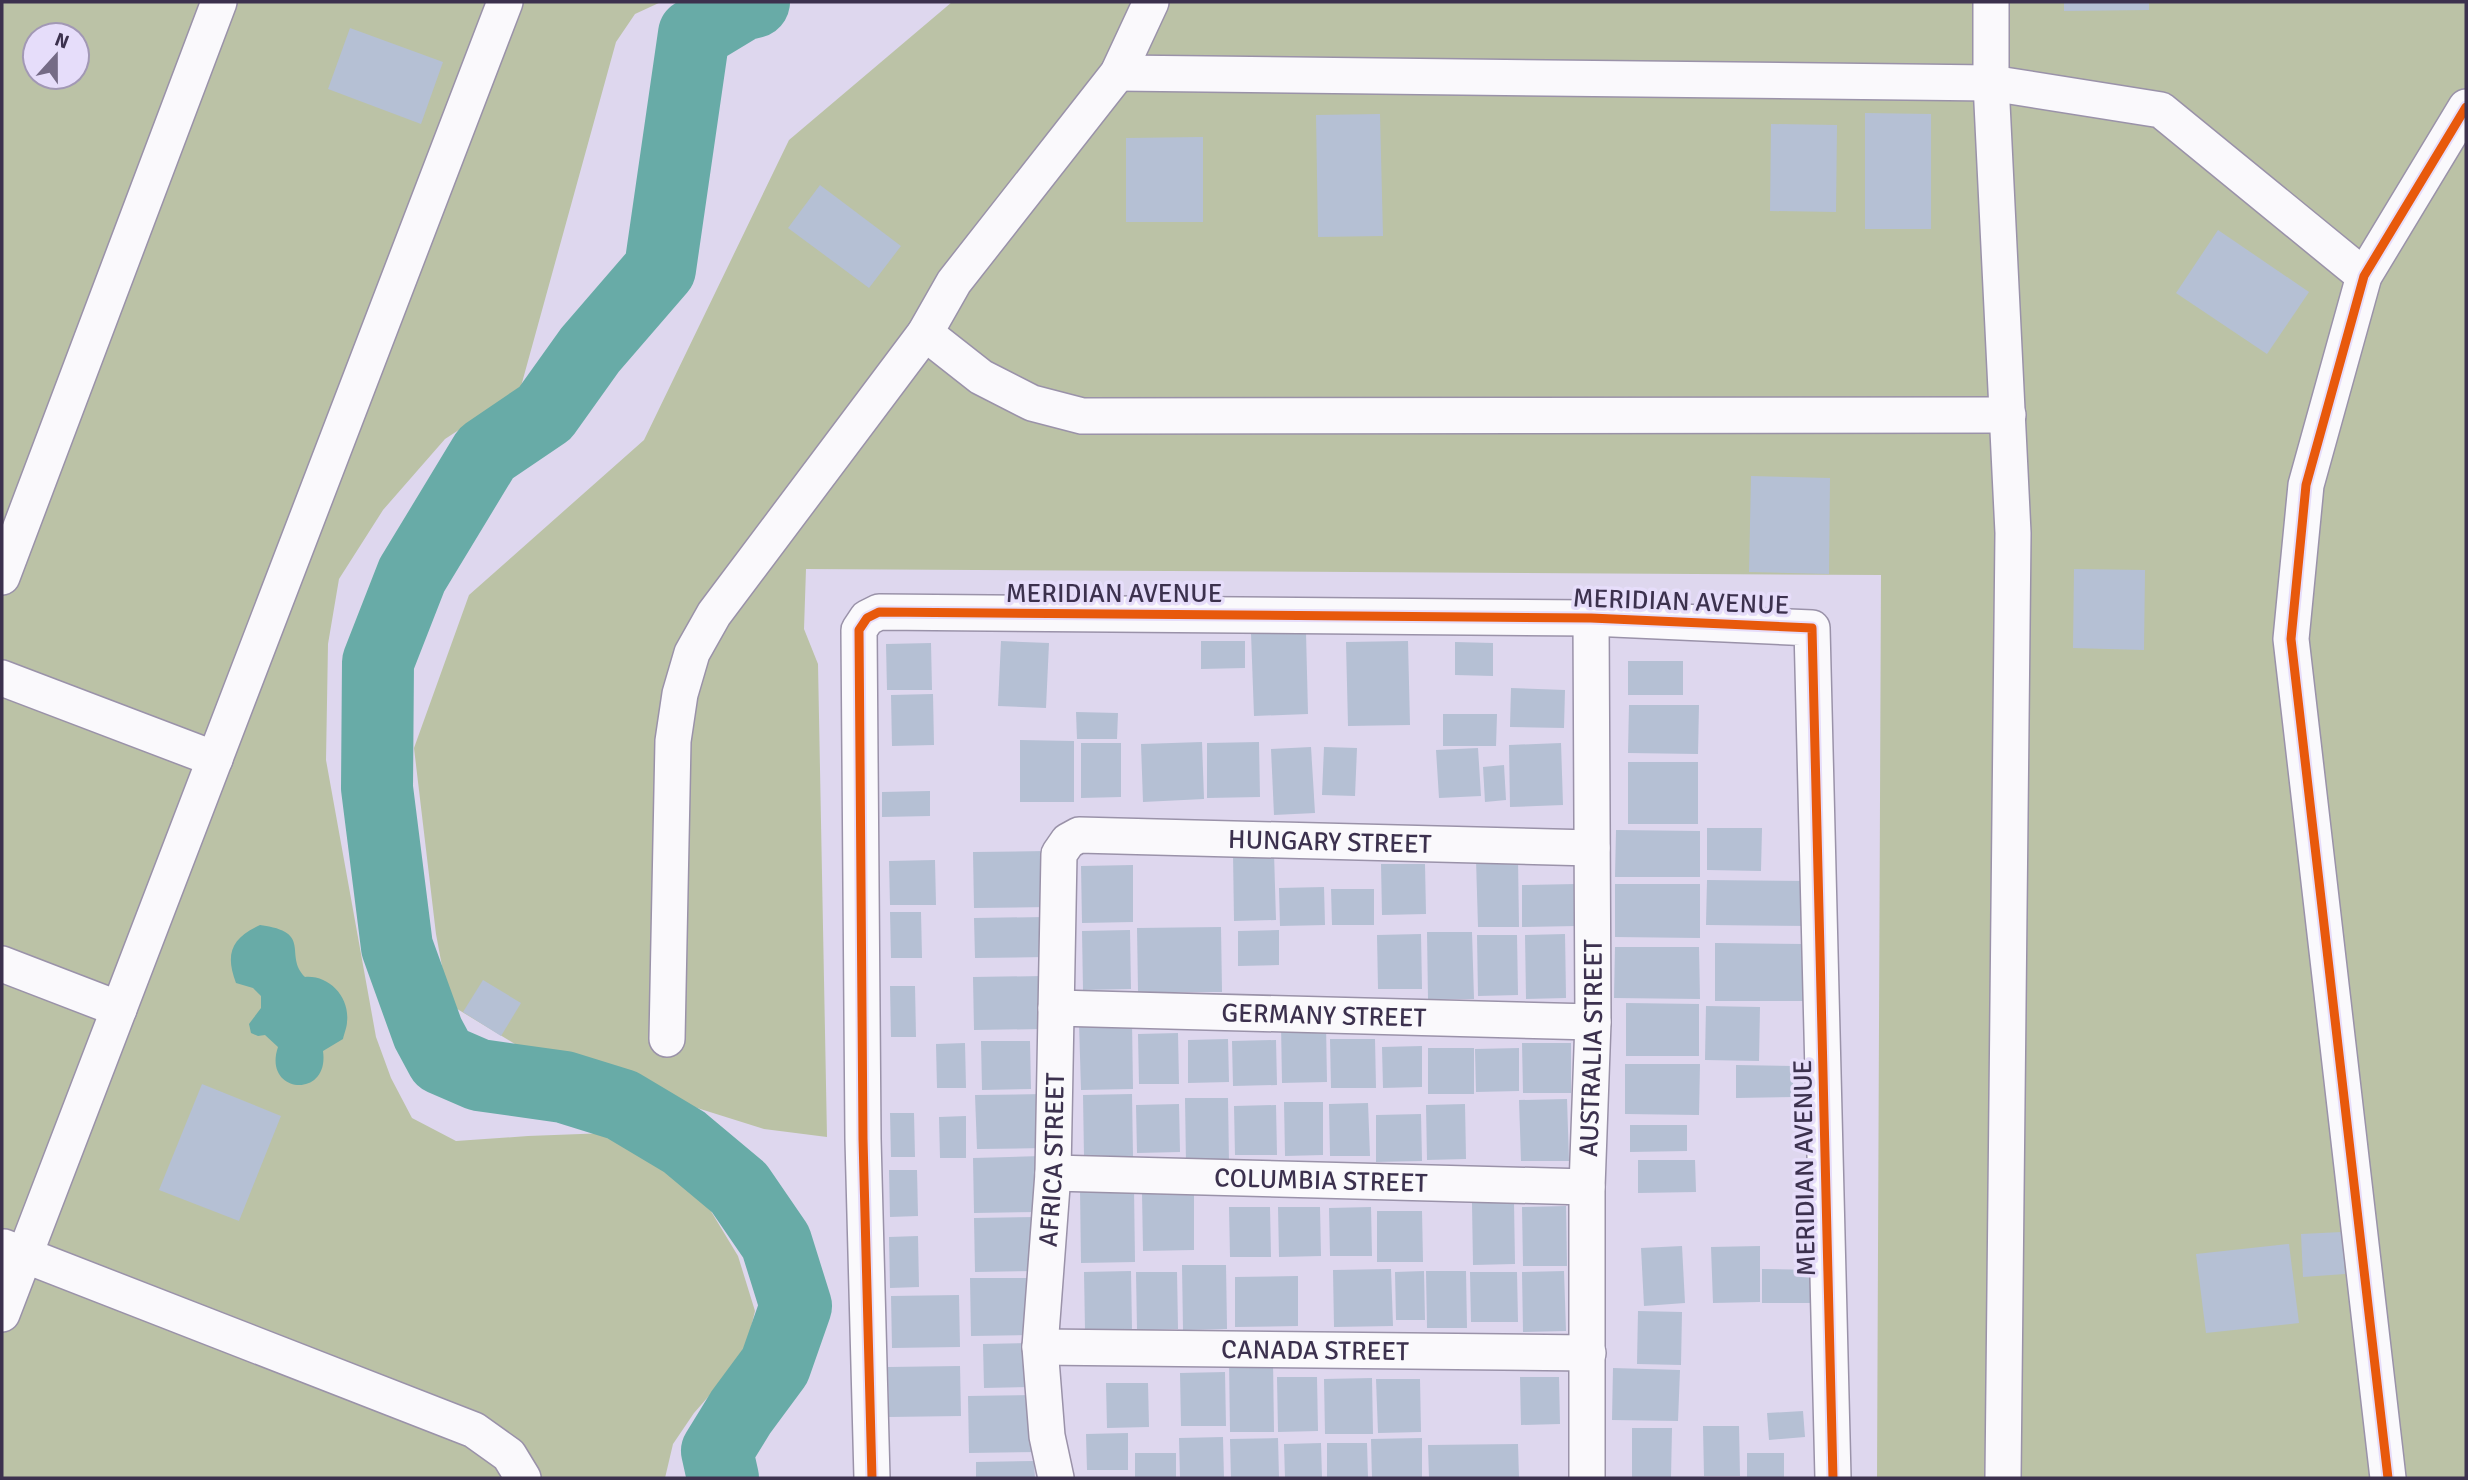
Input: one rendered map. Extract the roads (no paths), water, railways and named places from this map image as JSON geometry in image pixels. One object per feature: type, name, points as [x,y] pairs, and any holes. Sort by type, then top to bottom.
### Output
[{"type":"street","points":[[2,577],[219,2]]},
{"type":"street","points":[[2,1314],[13,1250],[119,1009],[505,2]]},
{"type":"street","points":[[667,1040],[673,741],[680,694],[692,653],[714,614],[925,333],[954,282],[1118,73],[1151,2]]},
{"type":"street","points":[[1991,2],[1992,83],[2012,547],[2003,1478]]},
{"type":"street","points":[[1118,73],[1992,83],[2161,110],[2364,275]]},
{"type":"street","points":[[2388,1478],[2291,639],[2305,485],[2364,275],[2466,107]]},
{"type":"street","points":[[925,333],[981,377],[1032,403],[1082,416],[2008,415]]},
{"type":"street","name":"MERIDIAN AVENUE","points":[[872,1478],[863,1139],[859,630],[867,618],[879,612],[1591,618],[1812,628],[1833,1478]]},
{"type":"street","name":"AUSTRALIA STREET","points":[[1587,1478],[1587,1187],[1593,1022],[1591,618]]},
{"type":"street","points":[[2,678],[215,759]]},
{"type":"street","name":"HUNGARY STREET","points":[[1068,841],[1079,835],[1592,848]]},
{"type":"street","name":"AFRICA STREET","points":[[1056,1478],[1047,1436],[1040,1347],[1053,1173],[1059,854],[1068,841]]},
{"type":"street","points":[[2,964],[119,1009]]},
{"type":"street","name":"GERMANY STREET","points":[[1056,1008],[1593,1022]]},
{"type":"street","name":"COLUMBIA STREET","points":[[1053,1173],[1587,1187]]},
{"type":"street","points":[[13,1250],[474,1430],[509,1455],[523,1478]]},
{"type":"street","name":"CANADA STREET","points":[[1040,1347],[1588,1353]]},
{"type":"waterway","points":[[723,1478],[717,1451],[741,1412],[775,1366],[796,1306],[776,1242],[739,1188],[684,1142],[622,1105],[564,1087],[479,1075],[442,1059],[428,1033],[397,947],[377,788],[378,662],[412,575],[486,453],[545,413],[590,350],[660,269],[694,34],[742,5],[754,2]]}]
